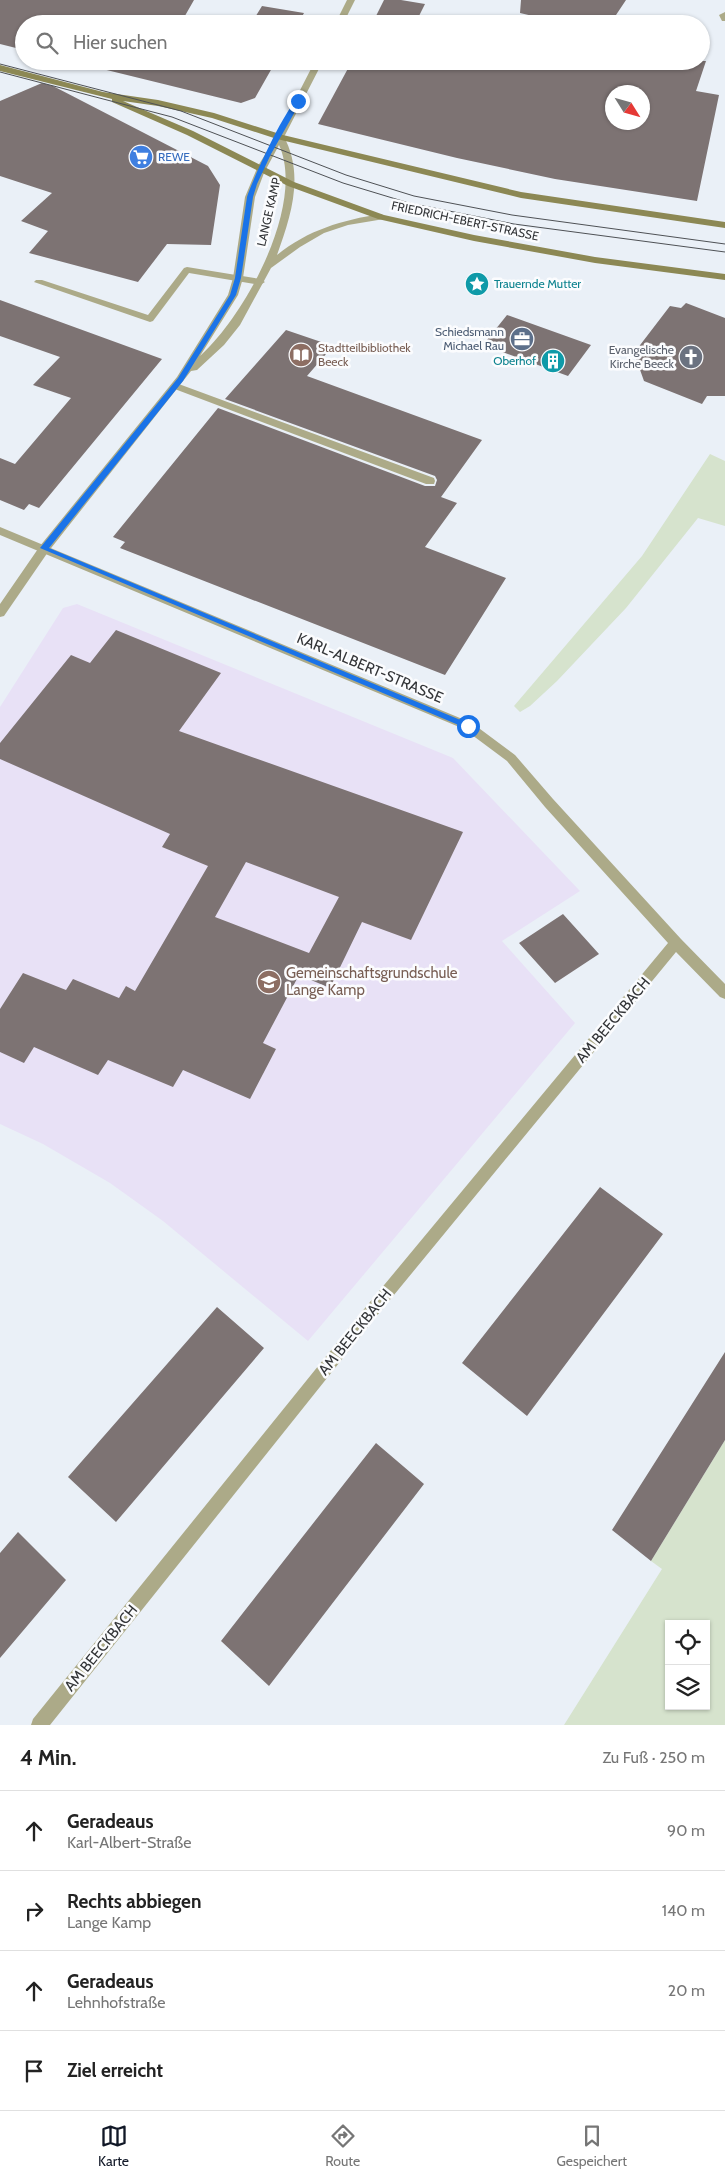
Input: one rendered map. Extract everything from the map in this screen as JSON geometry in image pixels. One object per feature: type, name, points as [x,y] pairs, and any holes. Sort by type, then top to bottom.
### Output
[{"type":"main road","name":"FRIEDRICH-EBERT-STRASSE","points":[[0,69],[103,95],[158,103],[214,116],[280,137],[521,195],[725,225]]},
{"type":"main road","name":"FRIEDRICH-EBERT-STRASSE","points":[[103,95],[190,133],[291,184],[380,217],[474,238],[595,260],[725,277]]},
{"type":"street","points":[[343,15],[351,0]]},
{"type":"street","points":[[725,14],[723,14],[725,19]]},
{"type":"street","points":[[280,137],[314,70]]},
{"type":"street","name":"LANGE KAMP","points":[[0,613],[44,548],[178,383],[233,295],[238,278],[250,197],[260,170],[280,137]]},
{"type":"street","name":"LANGE KAMP","points":[[178,383],[224,339],[247,307],[270,265],[291,184],[290,162],[280,137]]},
{"type":"street","points":[[270,265],[290,248],[318,230],[346,222],[380,217]]},
{"type":"street","points":[[39,282],[150,319],[187,270],[260,282]]},
{"type":"street","points":[[178,383],[430,481]]},
{"type":"street","name":"KARL-ALBERT-STRASSE","points":[[0,531],[468,726],[511,758],[549,803],[676,943],[725,993]]},
{"type":"street","name":"AM BEECKBACH","points":[[39,1725],[370,1313],[676,943]]},
{"type":"shaded area","name":"Gemeinschaftsgrundschule Lange Kamp","points":[[77,604],[453,758],[580,891],[502,941],[575,1023],[308,1341],[163,1221],[110,1183],[43,1144],[0,1124],[0,707],[63,608]]},
{"type":"green space","points":[[710,454],[725,461],[725,526],[698,518],[626,608],[557,681],[530,706],[520,712],[514,706],[642,556]]},
{"type":"green space","points":[[725,1440],[725,1725],[564,1725],[662,1569],[651,1561]]},
{"type":"building","points":[[0,0],[194,0],[185,15],[15,15],[15,48],[0,44]]},
{"type":"building","points":[[384,0],[401,0],[425,4],[420,15],[376,15]]},
{"type":"building","points":[[521,0],[626,0],[616,15],[529,15],[520,13]]},
{"type":"building","points":[[262,6],[304,13],[303,15],[256,15]]},
{"type":"building","points":[[107,70],[271,70],[255,98],[241,103]]},
{"type":"building","points":[[347,70],[703,70],[696,91],[719,95],[697,201],[555,179],[457,158],[318,124]]},
{"type":"building","points":[[42,83],[53,86],[208,166],[220,185],[211,245],[167,244],[138,282],[29,253],[48,231],[21,221],[52,193],[0,176],[0,101]]},
{"type":"building","points":[[0,300],[162,359],[39,508],[29,504],[24,510],[0,500],[0,458],[15,464],[71,398],[33,385],[60,357],[0,336]]},
{"type":"building","name":"Evangelische Kirche Beeck","points":[[686,303],[725,318],[725,396],[707,396],[702,404],[644,381],[634,353],[670,306],[681,308]]},
{"type":"building","name":"Oberhof","points":[[507,315],[591,345],[568,376],[483,345]]},
{"type":"building","points":[[286,330],[333,346],[307,376],[482,440],[441,497],[457,503],[425,547],[506,578],[445,675],[120,548],[125,542],[113,537],[218,408],[425,486],[435,486],[437,480],[435,476],[225,399]]},
{"type":"building","points":[[116,630],[221,673],[179,731],[463,832],[411,940],[362,922],[330,988],[299,975],[263,1043],[276,1049],[250,1099],[183,1070],[173,1087],[108,1060],[98,1075],[34,1047],[24,1063],[0,1052],[0,1009],[23,973],[66,990],[73,979],[119,998],[126,986],[135,991],[208,866],[162,847],[170,834],[0,759],[0,743],[71,655],[90,663]],"holes":[[[246,862],[339,897],[309,953],[215,917]]]},
{"type":"building","points":[[563,914],[599,954],[555,983],[519,943]]},
{"type":"building","points":[[600,1187],[663,1234],[527,1416],[462,1363]]},
{"type":"building","points":[[217,1307],[264,1348],[116,1522],[68,1477]]},
{"type":"building","points":[[725,1352],[725,1440],[651,1561],[612,1530]]},
{"type":"building","points":[[376,1443],[424,1484],[269,1686],[221,1641]]},
{"type":"building","points":[[18,1532],[66,1580],[0,1658],[0,1553]]},
{"type":"tram line","points":[[0,64],[15,68]]},
{"type":"tram line","points":[[23,70],[181,111],[346,175],[414,196],[512,215],[725,244]]},
{"type":"tram line","points":[[0,72],[172,117],[343,183],[409,203],[514,224],[725,252]]},
{"type":"place","name":"REWE","points":[[141,157]]},
{"type":"place","name":"Trauernde Mutter","points":[[477,284]]},
{"type":"place","name":"Schiedsmann Michael Rau","points":[[522,339]]},
{"type":"place","name":"Stadtteilbibliothek Beeck","points":[[301,355]]},
{"type":"place","name":"Evangelische Kirche Beeck","points":[[691,357]]},
{"type":"place","name":"Oberhof","points":[[553,361]]},
{"type":"place","name":"Gemeinschaftsgrundschule Lange Kamp","points":[[269,982]]},
{"type":"route","points":[[298,101],[280,137],[268,154],[254,184],[250,197],[238,278],[233,295],[181,380],[44,548],[468,726]]}]
